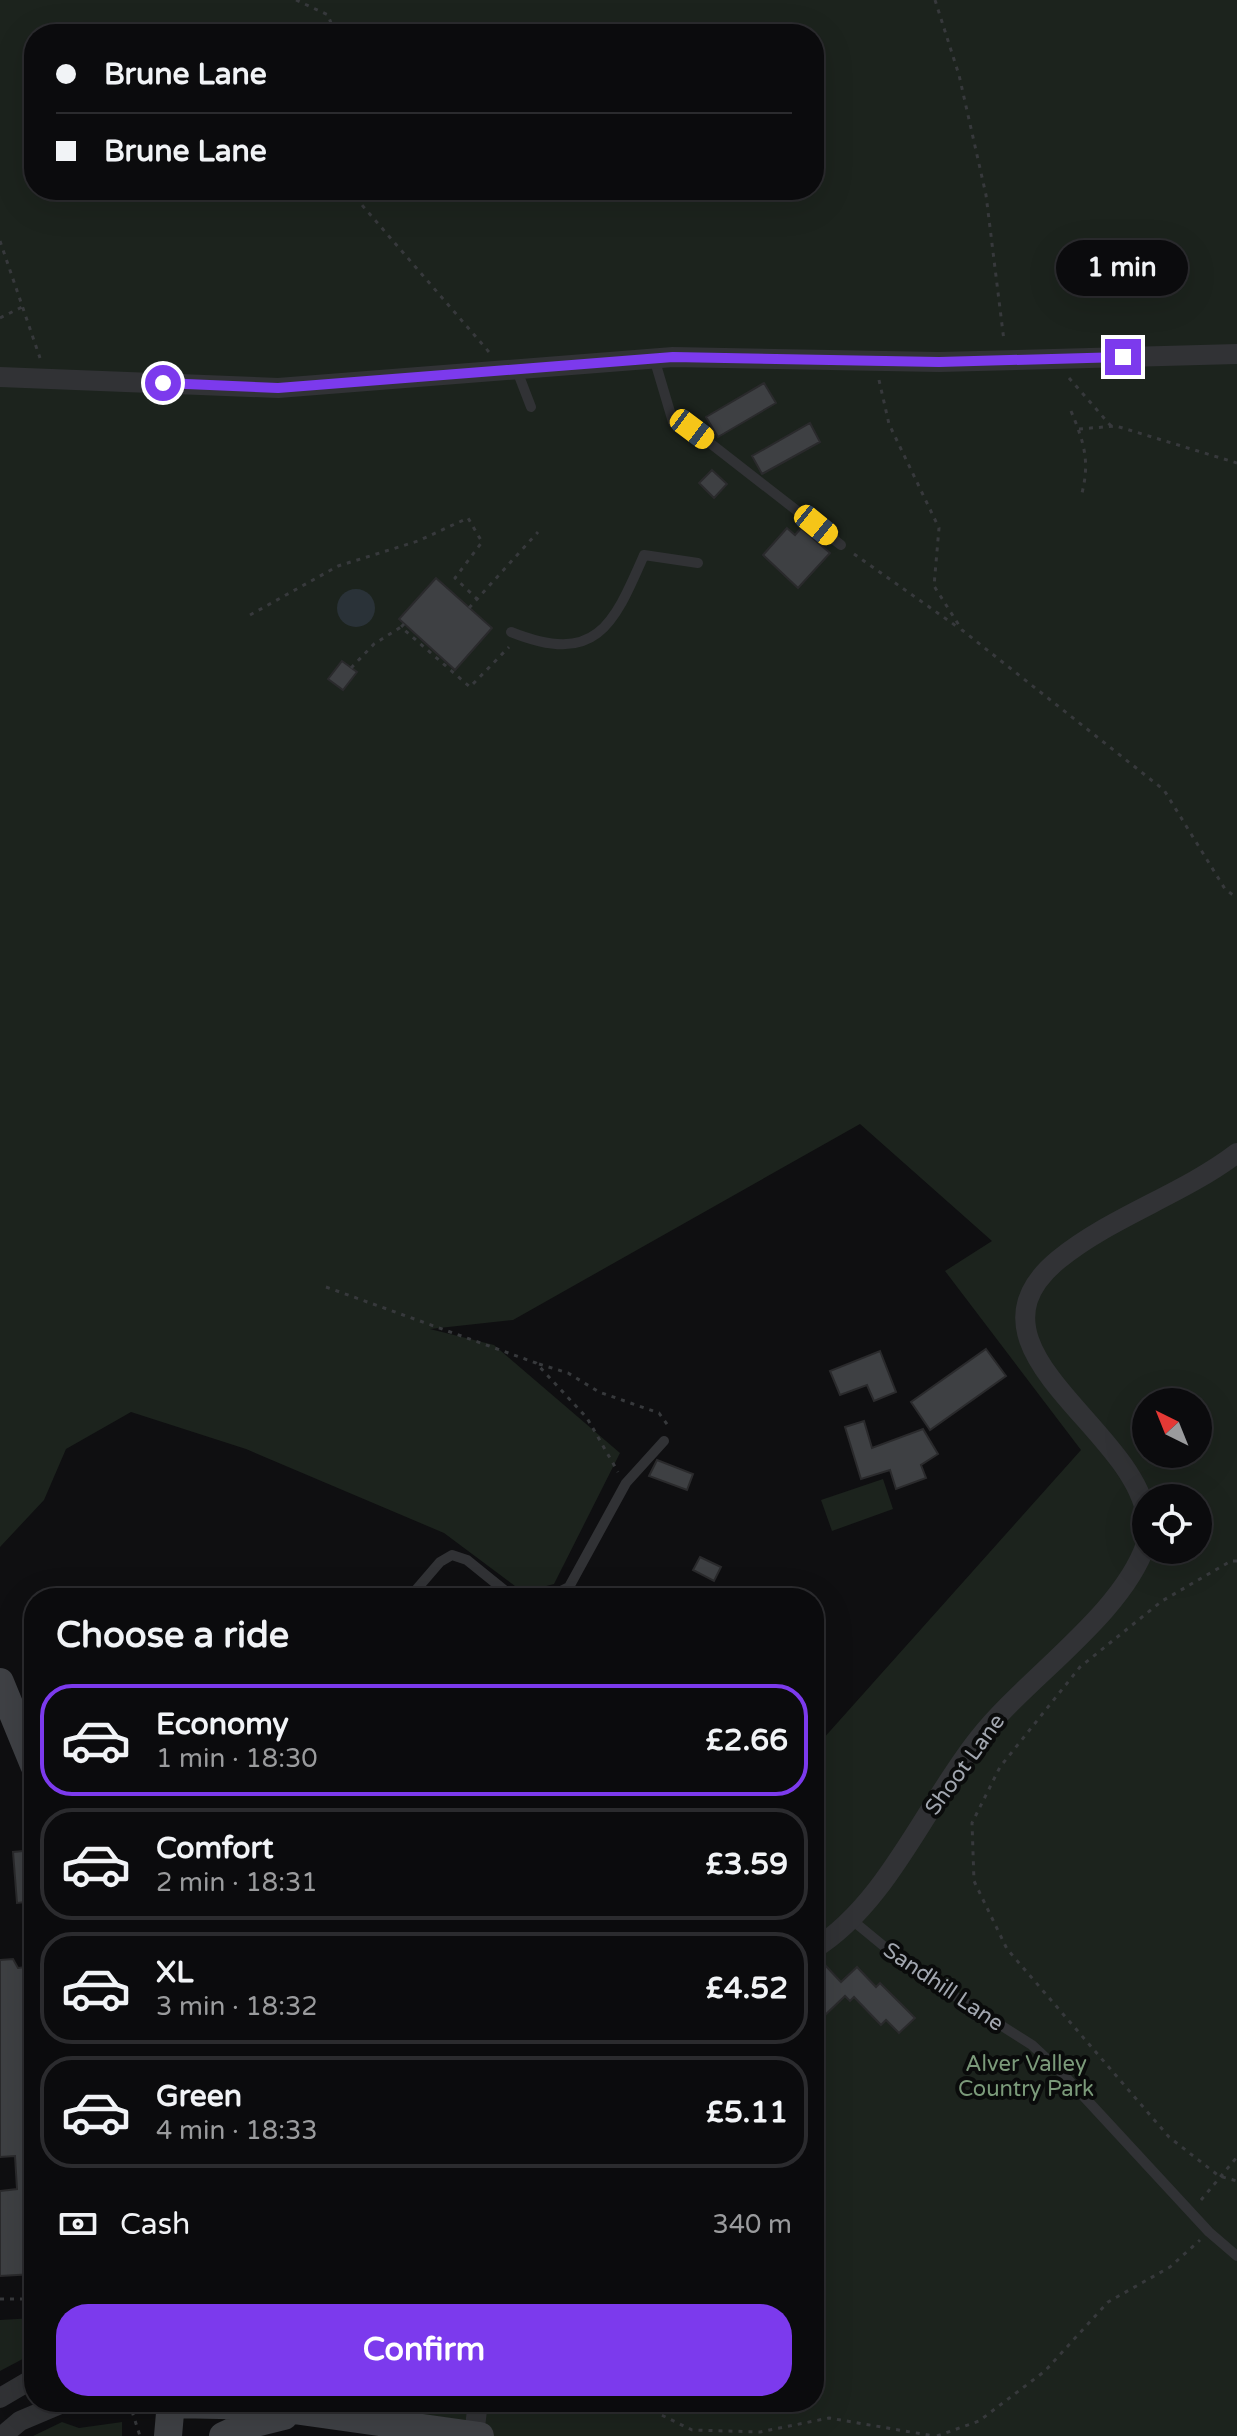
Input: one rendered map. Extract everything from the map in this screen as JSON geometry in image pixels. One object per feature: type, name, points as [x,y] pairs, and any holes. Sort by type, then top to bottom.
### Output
[{"type":"street","points":[[0,377],[278,388],[509,367],[654,358],[1006,361],[1237,354]]},
{"type":"street","points":[[1135,1484],[1123,1464],[1034,1354],[1024,1329],[1027,1296],[1057,1261],[1081,1243],[1175,1193],[1237,1153]]},
{"type":"street","name":"Shoot Lane","points":[[824,1941],[852,1920],[978,1738],[1097,1617],[1135,1564]]},
{"type":"street","points":[[0,1682],[24,1741]]},
{"type":"street","points":[[0,2398],[24,2384]]},
{"type":"street","points":[[2,2436],[20,2421],[41,2412]]},
{"type":"street","points":[[156,2436],[161,2412]]},
{"type":"street","points":[[164,2412],[168,2436]]},
{"type":"street","points":[[223,2436],[267,2412]]},
{"type":"street","points":[[324,2412],[477,2435],[478,2412]]},
{"type":"lane","points":[[654,358],[673,422],[692,429],[841,545]]},
{"type":"lane","points":[[509,367],[531,407]]},
{"type":"lane","points":[[515,634],[535,642],[566,644],[585,640],[604,630],[619,611],[644,555],[698,563]]},
{"type":"lane","points":[[567,1588],[623,1487],[664,1441]]},
{"type":"lane","points":[[418,1588],[440,1562],[452,1555],[467,1560],[502,1588]]},
{"type":"lane","name":"Sandhill Lane","points":[[852,1920],[909,1967],[1032,2045],[1062,2073],[1209,2232],[1237,2256]]},
{"type":"path","points":[[296,0],[328,15],[331,24]]},
{"type":"path","points":[[935,0],[959,75],[986,195],[1006,361]]},
{"type":"path","points":[[358,200],[509,367]]},
{"type":"path","points":[[0,241],[47,377]]},
{"type":"path","points":[[0,318],[22,307]]},
{"type":"path","points":[[874,360],[889,424],[939,528],[934,586],[962,630]]},
{"type":"path","points":[[1060,373],[1075,382],[1111,426]]},
{"type":"path","points":[[1071,411],[1087,449],[1087,472],[1082,493]]},
{"type":"path","points":[[1079,429],[1111,426],[1237,463]]},
{"type":"path","points":[[250,615],[338,566],[418,541],[468,518],[482,542],[455,578],[477,599]]},
{"type":"path","points":[[469,608],[538,532]]},
{"type":"path","points":[[841,545],[962,630],[1164,790],[1225,889],[1237,898]]},
{"type":"path","points":[[351,668],[374,644],[402,625],[470,687],[515,634]]},
{"type":"path","points":[[326,1287],[568,1373],[599,1392],[659,1413],[670,1425],[664,1441]]},
{"type":"path","points":[[536,1363],[587,1418],[618,1470],[623,1487]]},
{"type":"path","points":[[1237,1561],[1231,1561],[1162,1601],[1080,1667],[1000,1767],[972,1823],[974,1881],[1007,1949],[1169,2137],[1219,2176],[1237,2181]]},
{"type":"path","points":[[1191,2212],[1237,2157]]},
{"type":"path","points":[[655,2412],[692,2430],[760,2432],[829,2418],[936,2436],[979,2421],[1045,2371],[1108,2302],[1170,2267],[1209,2232]]},
{"type":"path","points":[[0,2299],[24,2299]]},
{"type":"path","points":[[132,2412],[140,2436]]},
{"type":"green space","name":"Alver Valley Country Park","points":[[0,0],[1237,0],[1237,2436],[473,2436],[361,2412],[824,2412],[824,1738],[1081,1450],[945,1271],[992,1241],[860,1124],[513,1320],[430,1329],[494,1345],[620,1453],[554,1584],[518,1588],[444,1533],[246,1449],[131,1412],[66,1449],[44,1500],[0,1547]]},
{"type":"green space","points":[[883,1479],[893,1509],[832,1531],[821,1500]]},
{"type":"green space","points":[[24,2319],[24,2358],[0,2371],[0,2320]]},
{"type":"green space","points":[[62,2422],[79,2428],[122,2422],[122,2436],[33,2436]]},
{"type":"shaded area","points":[[356,589],[369,595],[375,608],[369,621],[356,627],[343,621],[337,608],[343,595]]},
{"type":"building","points":[[764,383],[776,403],[718,437],[706,417]]},
{"type":"building","points":[[810,423],[820,442],[762,474],[752,456]]},
{"type":"building","points":[[712,470],[727,484],[714,498],[699,483]]},
{"type":"building","points":[[787,528],[795,535],[801,528],[830,553],[798,588],[763,555]]},
{"type":"building","points":[[436,578],[492,628],[455,670],[399,619]]},
{"type":"building","points":[[342,661],[357,672],[343,690],[328,679]]},
{"type":"building","points":[[986,1349],[1006,1376],[930,1430],[911,1402]]},
{"type":"building","points":[[880,1351],[896,1392],[874,1401],[867,1385],[840,1395],[830,1371]]},
{"type":"building","points":[[864,1421],[872,1448],[923,1429],[938,1454],[921,1465],[926,1478],[896,1489],[890,1470],[861,1479],[845,1427]]},
{"type":"building","points":[[657,1460],[693,1474],[687,1490],[649,1476]]},
{"type":"building","points":[[700,1557],[721,1567],[714,1581],[693,1570]]},
{"type":"building","points":[[24,1851],[24,1902],[17,1903],[13,1852]]},
{"type":"building","points":[[13,1959],[18,1968],[24,1967],[24,2275],[0,2276],[0,2191],[17,2189],[15,2156],[0,2157],[0,1960]]},
{"type":"building","points":[[824,1964],[841,1982],[857,1967],[876,1987],[880,1983],[915,2018],[899,2033],[886,2020],[881,2025],[854,1997],[850,2001],[845,1996],[824,2016]]},
{"type":"route","points":[[163,383],[278,388],[510,367],[673,357],[939,362],[1123,357]]}]
